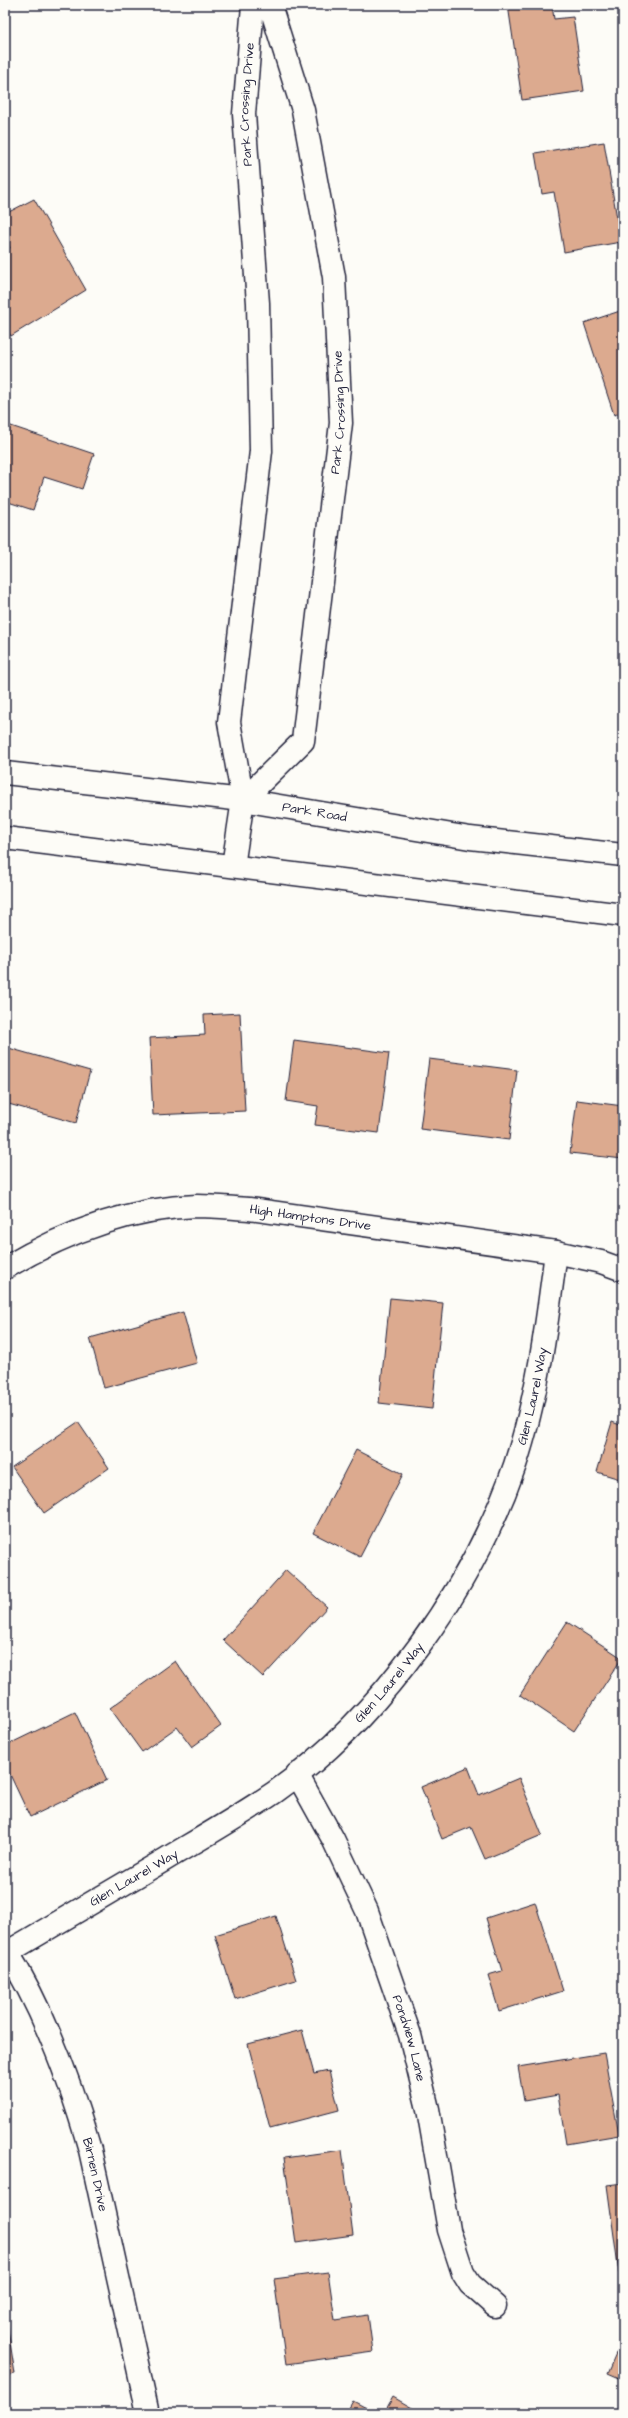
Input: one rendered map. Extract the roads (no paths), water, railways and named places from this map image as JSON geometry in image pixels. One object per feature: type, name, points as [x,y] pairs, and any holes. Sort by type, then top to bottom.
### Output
[{"type":"street","name":"Park Crossing Drive","points":[[233,866],[243,800],[229,722],[262,451],[258,303],[244,114],[253,5]]},
{"type":"street","name":"Park Crossing Drive","points":[[243,800],[303,742],[341,423],[334,277],[303,110],[270,5]]},
{"type":"street","name":"Park Road","points":[[5,773],[243,800],[470,838],[623,855]]},
{"type":"street","points":[[5,838],[623,915]]},
{"type":"street","name":"High Hamptons Drive","points":[[5,1268],[41,1246],[71,1233],[104,1222],[166,1208],[198,1206],[249,1209],[556,1252],[600,1262],[623,1270]]},
{"type":"street","name":"Glen Laurel Way","points":[[6,1950],[214,1830],[276,1791],[335,1741],[387,1687],[435,1624],[479,1548],[514,1466],[524,1432],[546,1331],[556,1252]]},
{"type":"street","name":"Pondview Lane","points":[[297,1774],[333,1840],[367,1911],[410,2035],[428,2109],[449,2230],[463,2273],[470,2284],[495,2306]]},
{"type":"street","name":"Birnen Drive","points":[[6,1950],[23,1980],[59,2057],[78,2110],[90,2150],[148,2413]]}]
